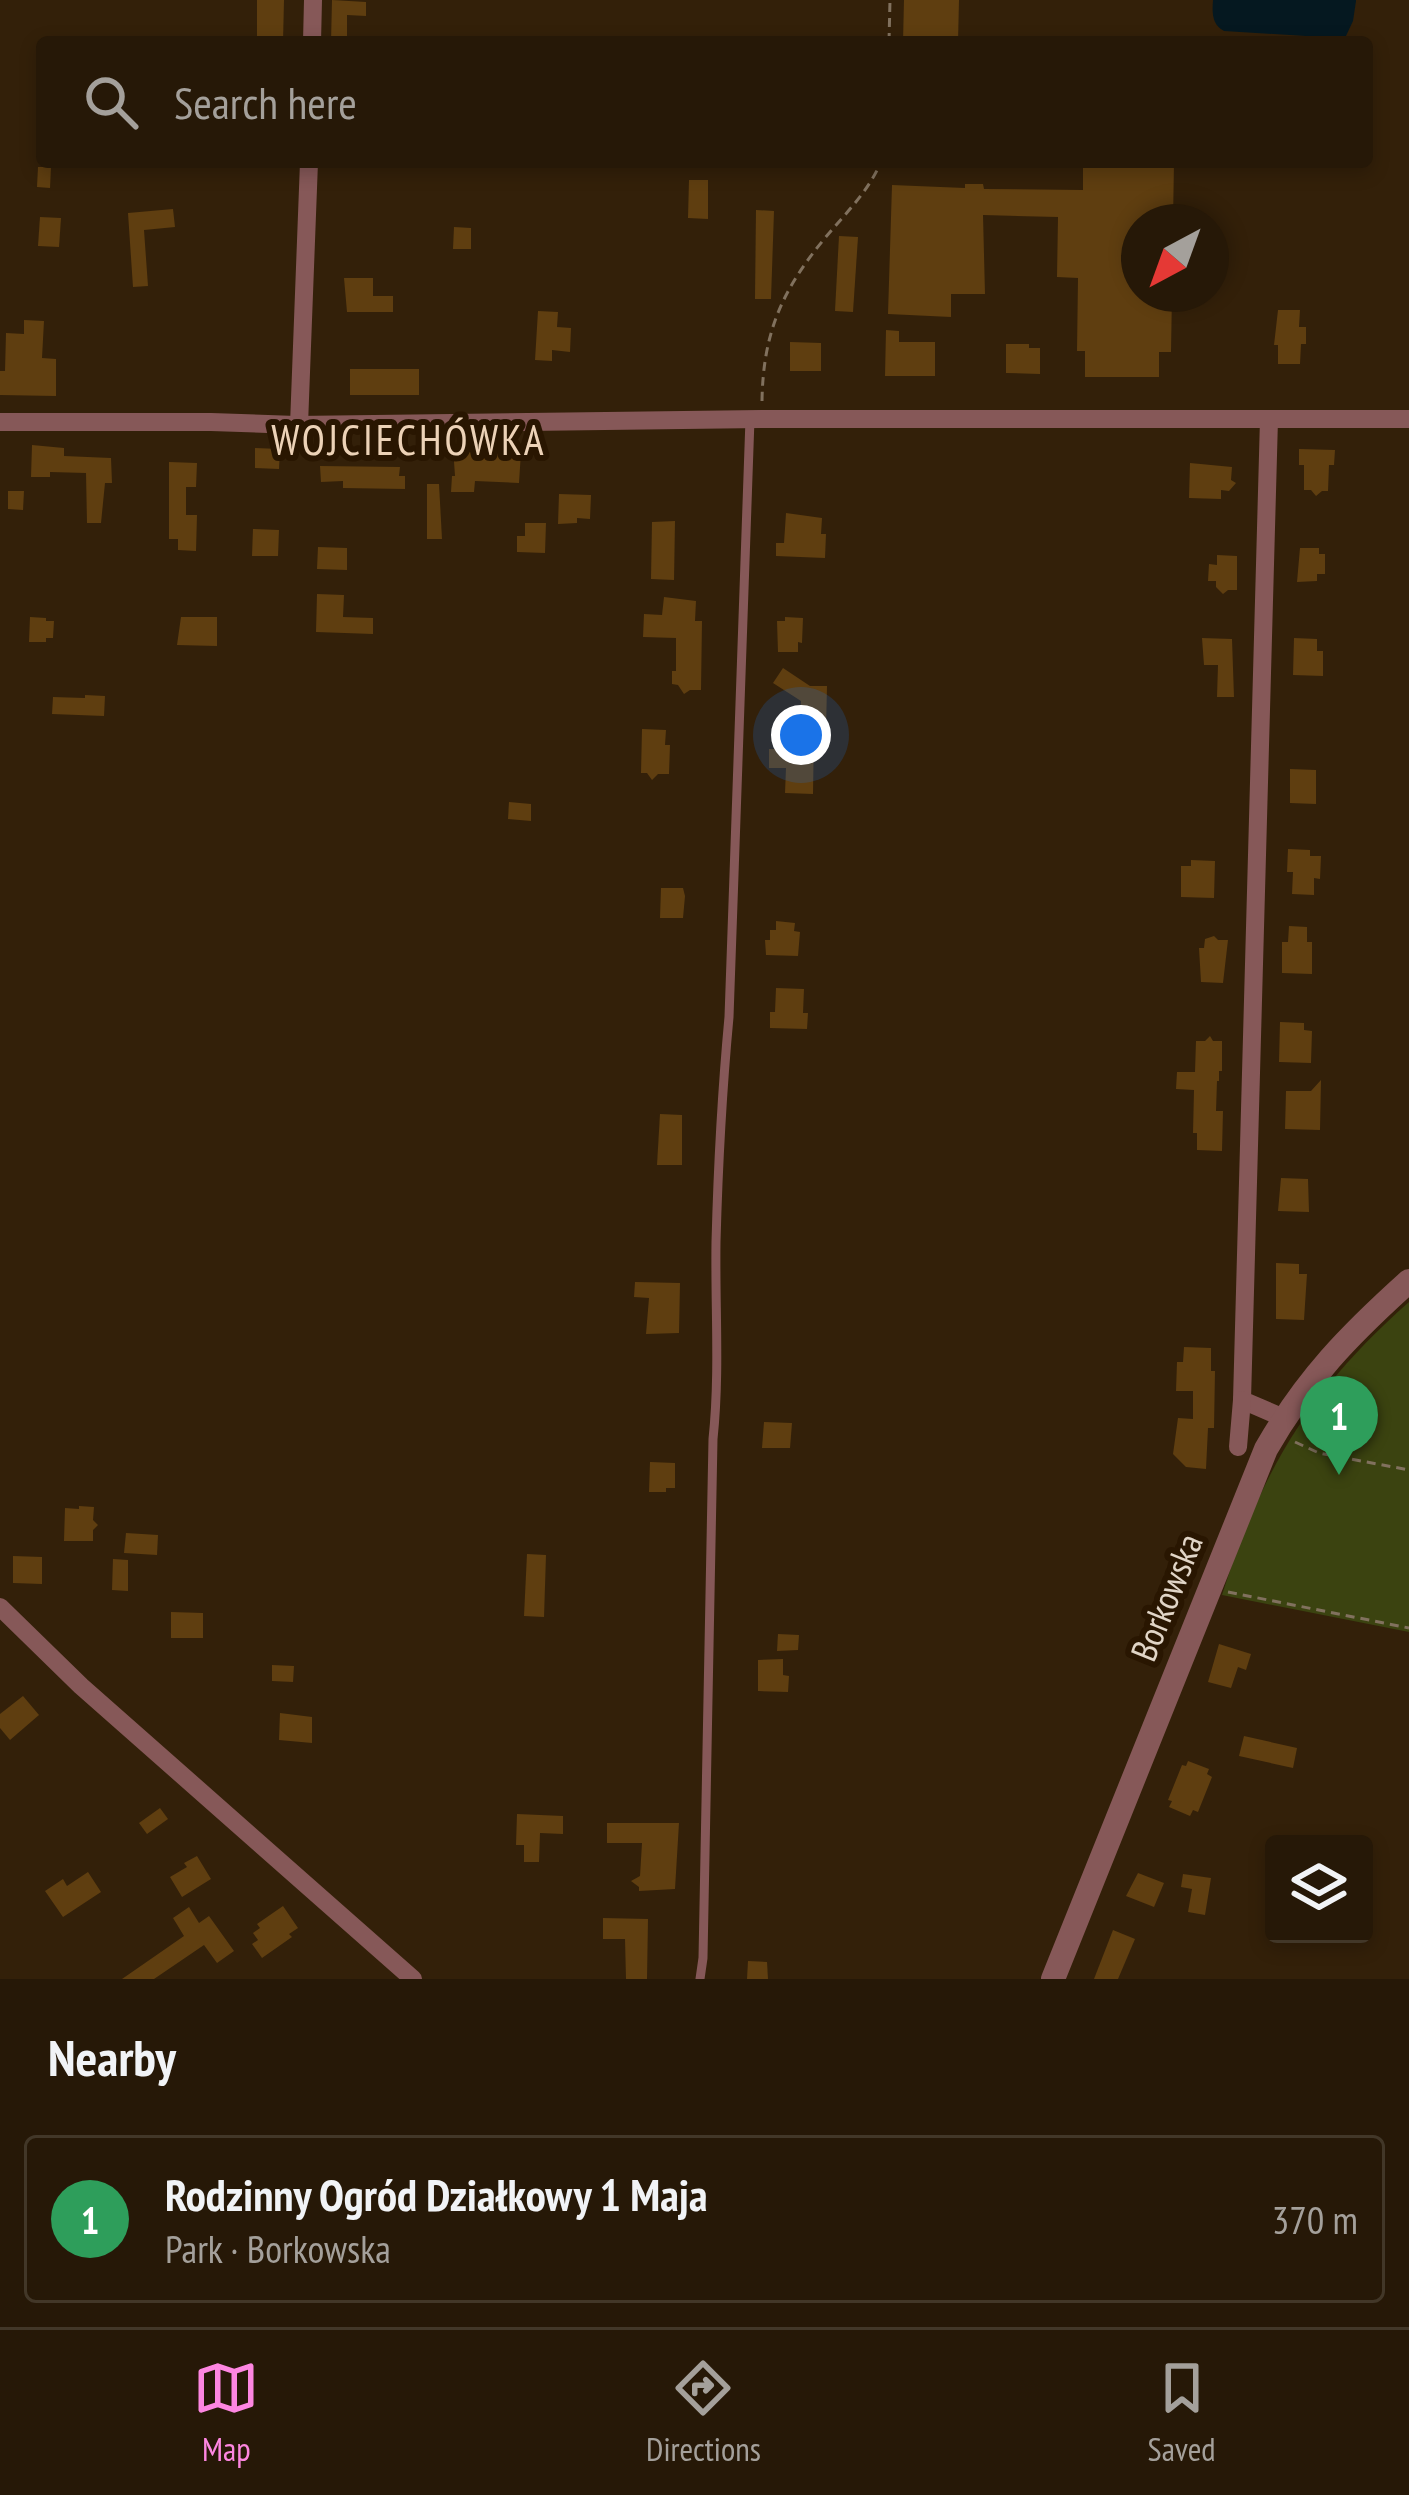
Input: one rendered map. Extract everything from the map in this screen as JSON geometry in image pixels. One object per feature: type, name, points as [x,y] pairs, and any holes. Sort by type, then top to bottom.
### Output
[{"type":"street","points":[[312,36],[313,0]]},
{"type":"street","points":[[299,424],[309,168]]},
{"type":"street","points":[[1238,1447],[1269,419]]},
{"type":"street","points":[[0,422],[1409,419]]},
{"type":"street","name":"Borkowska","points":[[1053,1979],[1254,1475],[1293,1424],[1325,1362],[1409,1281]]},
{"type":"street","points":[[1241,1400],[1293,1424]]},
{"type":"street","points":[[0,1607],[81,1686],[413,1979]]},
{"type":"lane","points":[[700,1979],[718,1386],[716,1242],[756,419]]},
{"type":"path","points":[[889,36],[890,0]]},
{"type":"path","points":[[756,419],[778,308],[877,168]]},
{"type":"path","points":[[1293,1424],[1294,1442],[1310,1450],[1409,1470]]},
{"type":"path","points":[[1208,1588],[1409,1628]]},
{"type":"green space","points":[[1409,1302],[1409,1632],[1222,1595],[1254,1509],[1293,1434],[1344,1367]]},
{"type":"water","points":[[1213,0],[1356,0],[1346,36],[1224,31],[1213,14]]},
{"type":"building","points":[[257,0],[284,0],[283,36],[257,36]]},
{"type":"building","points":[[332,0],[366,2],[366,16],[347,15],[347,36],[331,36]]},
{"type":"building","points":[[904,0],[959,0],[958,36],[903,36]]},
{"type":"building","points":[[38,168],[51,168],[50,188],[37,187]]},
{"type":"building","points":[[1083,168],[1174,168],[1173,204],[1121,204],[1121,312],[1172,312],[1171,352],[1159,352],[1159,377],[1085,377],[1085,351],[1077,351],[1078,278],[1057,277],[1058,217],[983,215],[985,294],[951,294],[951,317],[888,314],[892,185],[965,188],[965,184],[983,184],[984,189],[1083,190]]},
{"type":"building","points":[[689,180],[708,180],[708,219],[688,218]]},
{"type":"building","points":[[173,209],[175,227],[144,230],[148,286],[133,287],[128,213]]},
{"type":"building","points":[[756,210],[774,211],[771,299],[755,299]]},
{"type":"building","points":[[40,217],[61,218],[59,247],[38,246]]},
{"type":"building","points":[[454,227],[471,228],[471,249],[453,249]]},
{"type":"building","points":[[839,236],[858,237],[853,312],[835,311]]},
{"type":"building","points":[[344,278],[373,278],[373,296],[393,296],[393,312],[347,312]]},
{"type":"building","points":[[1278,310],[1300,310],[1299,327],[1306,327],[1306,344],[1301,344],[1300,364],[1278,364],[1278,345],[1274,345]]},
{"type":"building","points":[[538,311],[558,312],[557,327],[571,328],[570,352],[552,350],[552,361],[535,360]]},
{"type":"building","points":[[24,320],[44,321],[42,358],[56,359],[56,396],[0,395],[6,333],[24,334]]},
{"type":"building","points":[[886,330],[899,331],[899,342],[935,342],[935,376],[885,376]]},
{"type":"building","points":[[790,342],[821,343],[821,371],[790,371]]},
{"type":"building","points":[[1006,344],[1040,348],[1040,374],[1006,373]]},
{"type":"building","points":[[350,369],[419,369],[419,395],[350,395]]},
{"type":"building","points":[[32,445],[64,448],[64,456],[111,458],[112,483],[105,483],[101,523],[87,523],[86,473],[50,472],[50,477],[31,477]]},
{"type":"building","points":[[453,447],[482,447],[482,454],[521,452],[519,483],[475,481],[474,492],[451,492]]},
{"type":"building","points":[[255,448],[280,449],[279,469],[255,468]]},
{"type":"building","points":[[1299,449],[1335,450],[1328,491],[1316,496],[1304,490]]},
{"type":"building","points":[[169,462],[197,463],[196,487],[186,487],[186,515],[197,515],[196,551],[178,550],[178,539],[169,539]]},
{"type":"building","points":[[1190,463],[1232,467],[1231,480],[1236,483],[1229,491],[1221,490],[1221,499],[1189,498]]},
{"type":"building","points":[[320,466],[400,467],[405,489],[343,488],[343,481],[321,482]]},
{"type":"building","points":[[427,484],[439,484],[442,539],[427,539]]},
{"type":"building","points":[[8,491],[24,491],[23,510],[8,509]]},
{"type":"building","points":[[559,494],[591,495],[590,519],[558,524]]},
{"type":"building","points":[[786,513],[822,518],[825,558],[776,556],[776,543],[784,543]]},
{"type":"building","points":[[675,521],[674,580],[651,579],[652,522]]},
{"type":"building","points":[[525,523],[546,523],[545,553],[517,552],[517,536],[525,536]]},
{"type":"building","points":[[253,529],[279,530],[278,556],[252,556]]},
{"type":"building","points":[[318,547],[347,548],[347,570],[317,569]]},
{"type":"building","points":[[1300,548],[1319,548],[1319,554],[1325,554],[1325,574],[1317,574],[1317,581],[1297,582]]},
{"type":"building","points":[[1217,555],[1237,556],[1237,590],[1223,594],[1216,581],[1208,581],[1209,564],[1217,565]]},
{"type":"building","points":[[317,594],[344,595],[343,617],[373,618],[373,634],[316,632]]},
{"type":"building","points":[[664,597],[696,601],[695,621],[702,621],[701,690],[684,694],[672,684],[676,638],[643,637],[644,614],[662,615]]},
{"type":"building","points":[[30,617],[54,621],[53,638],[29,642]]},
{"type":"building","points":[[181,617],[217,617],[217,646],[177,645]]},
{"type":"building","points":[[803,618],[798,652],[778,652],[777,621]]},
{"type":"building","points":[[1202,638],[1232,639],[1234,697],[1217,697],[1218,665],[1204,665]]},
{"type":"building","points":[[1294,638],[1317,639],[1317,651],[1323,651],[1323,676],[1293,675]]},
{"type":"building","points":[[783,668],[810,686],[827,686],[826,730],[814,730],[813,794],[785,793],[786,768],[769,768],[769,749],[799,749],[801,701],[773,683]]},
{"type":"building","points":[[105,696],[104,716],[52,714],[53,697]]},
{"type":"building","points":[[642,729],[666,730],[669,774],[658,774],[652,780],[641,773]]},
{"type":"building","points":[[1290,769],[1316,770],[1316,804],[1290,803]]},
{"type":"building","points":[[509,802],[531,804],[531,821],[508,819]]},
{"type":"building","points":[[1288,849],[1321,856],[1314,895],[1292,894]]},
{"type":"building","points":[[1191,860],[1215,861],[1214,898],[1181,897],[1181,866],[1191,866]]},
{"type":"building","points":[[661,888],[683,888],[683,918],[660,918]]},
{"type":"building","points":[[776,921],[795,923],[794,931],[800,932],[798,956],[766,955],[765,940],[770,940],[770,930],[776,930]]},
{"type":"building","points":[[1289,926],[1307,927],[1312,974],[1282,973],[1282,942],[1288,942]]},
{"type":"building","points":[[1214,936],[1228,940],[1223,983],[1201,982],[1199,948]]},
{"type":"building","points":[[776,988],[804,989],[807,1029],[770,1028]]},
{"type":"building","points":[[1280,1022],[1304,1023],[1304,1030],[1312,1031],[1311,1063],[1279,1062]]},
{"type":"building","points":[[1210,1036],[1222,1041],[1216,1111],[1223,1111],[1222,1151],[1197,1150],[1194,1090],[1176,1089],[1177,1072],[1195,1072],[1196,1041]]},
{"type":"building","points":[[1321,1080],[1320,1130],[1285,1129],[1286,1091],[1311,1091]]},
{"type":"building","points":[[660,1114],[682,1115],[682,1165],[657,1165]]},
{"type":"building","points":[[1281,1178],[1308,1179],[1309,1212],[1278,1211]]},
{"type":"building","points":[[1276,1263],[1299,1264],[1299,1274],[1307,1274],[1304,1320],[1276,1319]]},
{"type":"building","points":[[635,1282],[680,1283],[679,1333],[646,1334],[649,1298],[634,1297]]},
{"type":"building","points":[[1184,1347],[1211,1348],[1214,1428],[1208,1428],[1206,1469],[1186,1467],[1173,1454],[1178,1418],[1193,1419],[1193,1391],[1176,1391],[1177,1362],[1183,1362]]},
{"type":"building","points":[[764,1422],[792,1423],[790,1448],[762,1448]]},
{"type":"building","points":[[650,1462],[675,1463],[675,1488],[649,1492]]},
{"type":"building","points":[[94,1507],[93,1520],[98,1525],[93,1541],[64,1541],[65,1508]]},
{"type":"building","points":[[126,1533],[158,1535],[157,1555],[124,1553]]},
{"type":"building","points":[[527,1554],[546,1555],[544,1617],[524,1616]]},
{"type":"building","points":[[13,1556],[42,1557],[42,1584],[13,1583]]},
{"type":"building","points":[[113,1559],[128,1560],[128,1591],[112,1590]]},
{"type":"building","points":[[171,1612],[203,1613],[203,1638],[171,1638]]},
{"type":"building","points":[[778,1634],[799,1635],[798,1650],[777,1651]]},
{"type":"building","points":[[1219,1644],[1251,1654],[1246,1670],[1238,1667],[1231,1688],[1208,1682]]},
{"type":"building","points":[[783,1659],[788,1692],[758,1691],[758,1660]]},
{"type":"building","points":[[272,1665],[294,1666],[293,1682],[272,1681]]},
{"type":"building","points":[[23,1696],[39,1715],[10,1740],[0,1728],[0,1714]]},
{"type":"building","points":[[280,1713],[312,1717],[312,1743],[279,1740]]},
{"type":"building","points":[[1244,1736],[1297,1748],[1293,1768],[1239,1756]]},
{"type":"building","points":[[1188,1761],[1209,1769],[1207,1774],[1212,1777],[1198,1812],[1193,1810],[1190,1816],[1169,1807],[1172,1801],[1168,1800]]},
{"type":"building","points":[[160,1808],[168,1819],[147,1834],[139,1823]]},
{"type":"building","points":[[517,1814],[563,1816],[563,1834],[540,1833],[539,1862],[524,1862],[524,1845],[516,1845]]},
{"type":"building","points":[[607,1823],[679,1823],[675,1889],[639,1891],[631,1881],[640,1876],[642,1843],[607,1843]]},
{"type":"building","points":[[197,1856],[211,1879],[182,1897],[170,1877]]},
{"type":"building","points":[[88,1872],[101,1892],[63,1917],[45,1891],[63,1879],[67,1886]]},
{"type":"building","points":[[1138,1873],[1164,1883],[1154,1907],[1126,1896]]},
{"type":"building","points":[[1183,1874],[1211,1878],[1205,1915],[1188,1912],[1192,1889],[1181,1887]]},
{"type":"building","points":[[283,1906],[298,1928],[262,1958],[252,1944],[258,1940],[253,1933],[260,1928],[257,1924]]},
{"type":"building","points":[[189,1907],[199,1923],[209,1916],[234,1951],[217,1963],[204,1945],[154,1979],[122,1979],[184,1936],[173,1918]]},
{"type":"building","points":[[603,1918],[648,1919],[647,1979],[626,1979],[625,1939],[603,1939]]},
{"type":"building","points":[[1113,1930],[1135,1939],[1118,1979],[1094,1979]]},
{"type":"building","points":[[748,1961],[767,1962],[768,1979],[747,1979]]},
{"type":"place","name":"Rodzinny Ogród Działkowy 1 Maja","points":[[1339,1475]]},
{"type":"district","name":"WOJCIECHÓWKA","points":[[409,439]]}]
